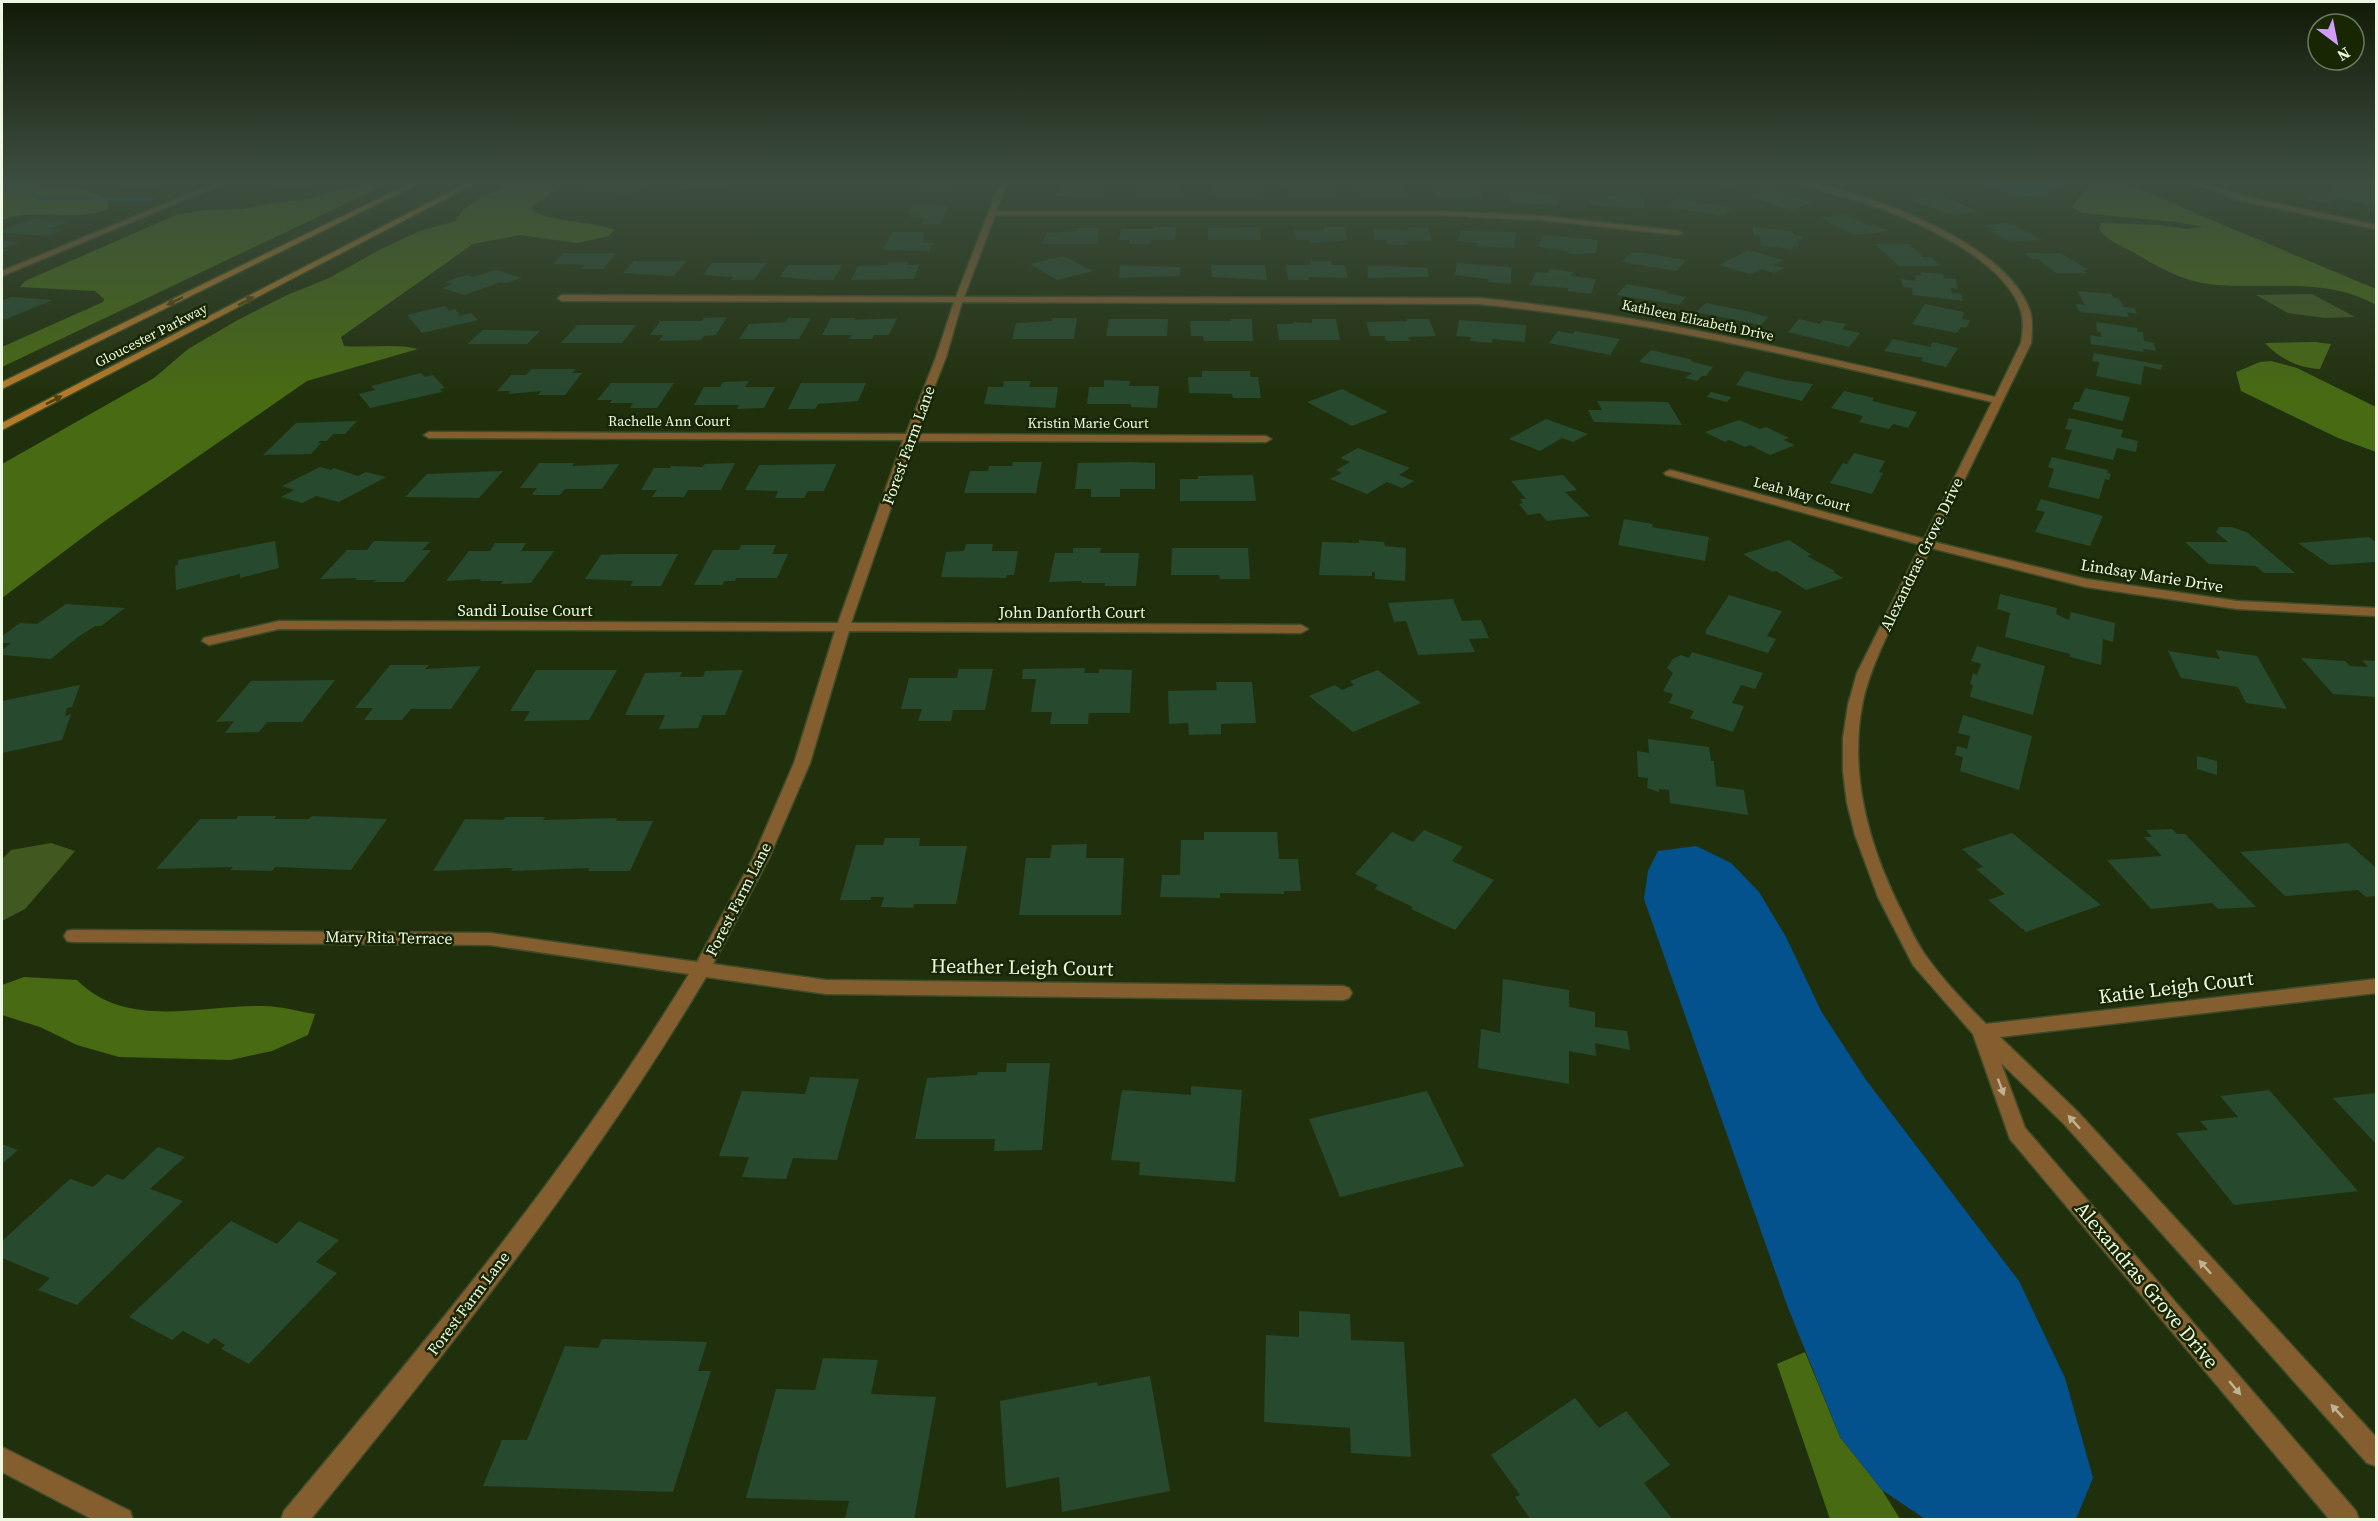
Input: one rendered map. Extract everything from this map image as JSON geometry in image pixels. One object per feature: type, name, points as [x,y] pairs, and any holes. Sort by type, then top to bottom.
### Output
[{"type":"main road","name":"Gloucester Parkway","points":[[2,386],[271,254]]},
{"type":"main road","name":"Gloucester Parkway","points":[[2,427],[335,254]]},
{"type":"street","points":[[2,274],[50,254]]},
{"type":"street","name":"Forest Farm Lane","points":[[293,1520],[410,1379],[555,1188],[669,1023],[702,968],[761,858],[802,763],[843,628],[977,254]]},
{"type":"street","name":"Alexandras Grove Drive","points":[[1975,254],[2000,273],[2016,292],[2025,309],[2028,326],[2026,343],[1996,400],[1864,673],[1851,724],[1849,762],[1855,806],[1868,854],[1890,906],[1921,964],[1981,1032],[2060,1107],[2376,1454]]},
{"type":"street","name":"Kathleen Elizabeth Drive","points":[[562,298],[1441,299],[1516,304],[1659,323],[1996,400]]},
{"type":"street","name":"Rachelle Ann Court","points":[[429,435],[910,437]]},
{"type":"street","name":"Kristin Marie Court","points":[[910,437],[1266,439]]},
{"type":"street","name":"Leah May Court","points":[[1670,473],[1927,543]]},
{"type":"street","name":"Lindsay Marie Drive","points":[[1927,543],[2086,583],[2176,598],[2248,606],[2376,612]]},
{"type":"street","name":"Sandi Louise Court","points":[[209,641],[279,625],[843,628]]},
{"type":"street","name":"John Danforth Court","points":[[843,628],[1300,629]]},
{"type":"street","name":"Mary Rita Terrace","points":[[73,936],[490,939],[702,968]]},
{"type":"street","name":"Heather Leigh Court","points":[[702,968],[826,987],[1343,993]]},
{"type":"street","name":"Katie Leigh Court","points":[[1981,1032],[2376,986]]},
{"type":"street","name":"Alexandras Grove Drive","points":[[1981,1032],[2017,1133],[2346,1520]]},
{"type":"street","points":[[2,1459],[121,1520]]},
{"type":"green space","points":[[87,254],[240,254],[2,367],[2,347],[103,302],[104,299],[95,291],[20,287],[25,281]]},
{"type":"green space","points":[[372,254],[459,254],[341,337],[344,346],[400,346],[418,349],[307,381],[102,523],[2,598],[2,464],[154,378],[188,349],[236,321],[285,296],[329,278]]},
{"type":"green space","points":[[2136,254],[2292,254],[2376,289],[2376,305],[2337,290],[2316,287],[2209,284],[2189,280]]},
{"type":"green space","points":[[2312,294],[2355,317],[2325,318],[2288,313],[2256,295]]},
{"type":"green space","points":[[2265,343],[2331,344],[2320,369],[2290,362]]},
{"type":"green space","points":[[2271,361],[2297,368],[2376,407],[2376,452],[2338,438],[2241,391],[2236,372],[2260,362]]},
{"type":"green space","points":[[51,843],[75,851],[25,909],[2,921],[2,859],[11,850]]},
{"type":"green space","points":[[24,977],[77,980],[96,995],[117,1005],[140,1010],[187,1011],[266,1006],[315,1014],[308,1035],[272,1051],[230,1060],[119,1057],[77,1045],[40,1027],[2,1015],[2,985]]},
{"type":"green space","points":[[1805,1352],[1840,1437],[1882,1490],[1900,1519],[1830,1519],[1777,1364]]},
{"type":"water","points":[[1696,846],[1731,863],[1759,892],[1786,937],[1821,1011],[1866,1080],[2019,1281],[2065,1378],[2093,1478],[2076,1519],[1925,1519],[1882,1490],[1840,1437],[1787,1305],[1644,899],[1648,871],[1658,851]]},
{"type":"building","points":[[562,254],[616,254],[603,269],[581,269],[584,265],[553,264]]},
{"type":"building","points":[[1629,254],[1651,254],[1686,260],[1676,271],[1622,262]]},
{"type":"building","points":[[1741,254],[1763,254],[1783,260],[1773,265],[1784,268],[1774,273],[1762,269],[1750,274],[1719,265]]},
{"type":"building","points":[[1886,254],[1920,254],[1923,257],[1931,257],[1941,266],[1899,266]]},
{"type":"building","points":[[2024,254],[2063,254],[2088,270],[2082,270],[2087,273],[2056,273],[2038,259],[2032,259]]},
{"type":"building","points":[[1063,256],[1093,271],[1057,280],[1030,264]]},
{"type":"building","points":[[634,261],[686,261],[674,276],[623,273]]},
{"type":"building","points":[[1310,261],[1331,261],[1332,265],[1345,265],[1348,278],[1308,277],[1309,280],[1288,280],[1286,265],[1311,265]]},
{"type":"building","points":[[888,262],[908,262],[907,265],[919,265],[914,279],[851,280],[858,266],[887,265]]},
{"type":"building","points":[[712,263],[766,263],[754,280],[731,280],[733,277],[703,275]]},
{"type":"building","points":[[1457,263],[1511,267],[1511,284],[1455,275]]},
{"type":"building","points":[[788,265],[842,265],[833,280],[814,280],[780,277]]},
{"type":"building","points":[[1120,265],[1180,267],[1180,276],[1119,278]]},
{"type":"building","points":[[1211,265],[1265,265],[1267,280],[1212,277]]},
{"type":"building","points":[[1367,265],[1427,268],[1429,277],[1368,278]]},
{"type":"building","points":[[1549,269],[1573,272],[1571,276],[1596,279],[1591,294],[1568,291],[1568,288],[1530,285],[1536,272],[1548,273]]},
{"type":"building","points":[[496,270],[522,278],[506,283],[501,282],[464,295],[442,288],[453,284],[445,282],[466,275],[473,277]]},
{"type":"building","points":[[1920,272],[1943,274],[1944,278],[1956,279],[1958,289],[1951,288],[1952,293],[1961,294],[1963,301],[1913,295],[1912,288],[1903,287],[1901,279],[1916,281],[1915,275],[1921,276]]},
{"type":"building","points":[[1627,284],[1686,297],[1679,305],[1616,295]]},
{"type":"building","points":[[2077,291],[2111,294],[2114,298],[2118,298],[2124,307],[2134,308],[2137,314],[2127,312],[2129,317],[2080,312],[2075,304],[2085,305]]},
{"type":"building","points":[[11,297],[53,300],[2,319],[2,301]]},
{"type":"building","points":[[1706,303],[1768,317],[1761,325],[1696,312]]},
{"type":"building","points":[[1925,304],[1964,312],[1962,319],[1970,320],[1966,328],[1961,327],[1957,333],[1912,324]]},
{"type":"building","points":[[445,306],[449,311],[455,309],[460,315],[454,317],[471,313],[478,320],[422,333],[407,315]]},
{"type":"building","points":[[727,317],[716,335],[704,336],[701,340],[659,341],[663,335],[650,335],[660,321],[702,321],[704,318]]},
{"type":"building","points":[[788,318],[811,318],[799,339],[739,339],[749,324],[786,322]]},
{"type":"building","points":[[831,318],[855,318],[854,320],[897,318],[889,335],[874,335],[872,339],[849,339],[852,335],[822,335]]},
{"type":"building","points":[[1052,318],[1077,318],[1074,339],[1012,339],[1016,323],[1052,321]]},
{"type":"building","points":[[1109,319],[1168,319],[1167,336],[1106,336]]},
{"type":"building","points":[[1230,319],[1252,319],[1253,341],[1204,341],[1203,336],[1191,336],[1190,321],[1231,321]]},
{"type":"building","points":[[1312,319],[1336,319],[1340,340],[1279,340],[1277,324],[1312,323]]},
{"type":"building","points":[[1407,319],[1429,319],[1436,336],[1408,337],[1410,341],[1386,341],[1384,336],[1370,336],[1366,322],[1407,321]]},
{"type":"building","points":[[1799,319],[1820,324],[1823,320],[1846,324],[1842,329],[1860,333],[1849,347],[1788,332]]},
{"type":"building","points":[[1459,320],[1526,325],[1525,342],[1493,339],[1492,343],[1470,341],[1471,337],[1456,336]]},
{"type":"building","points":[[2096,322],[2137,328],[2138,332],[2143,332],[2144,341],[2154,343],[2156,351],[2143,349],[2144,352],[2091,344],[2090,335],[2101,337],[2101,332],[2097,332]]},
{"type":"building","points":[[577,325],[636,325],[622,343],[561,343]]},
{"type":"building","points":[[483,330],[540,331],[527,344],[467,344]]},
{"type":"building","points":[[1558,331],[1573,334],[1575,331],[1620,339],[1610,355],[1549,343]]},
{"type":"building","points":[[1893,339],[1930,347],[1933,342],[1958,348],[1946,367],[1921,361],[1923,358],[1884,351]]},
{"type":"building","points":[[1651,350],[1713,367],[1706,376],[1702,376],[1697,381],[1685,378],[1692,373],[1639,362]]},
{"type":"building","points":[[2094,353],[2162,365],[2161,370],[2144,366],[2141,385],[2096,376],[2099,362],[2092,361]]},
{"type":"building","points":[[532,369],[576,369],[572,373],[582,373],[565,395],[538,395],[541,391],[509,394],[510,391],[497,391],[511,375],[526,375]]},
{"type":"building","points":[[1202,371],[1250,371],[1250,377],[1258,377],[1261,398],[1233,398],[1232,394],[1189,393],[1188,377],[1202,377]]},
{"type":"building","points":[[1746,371],[1813,384],[1802,401],[1736,385]]},
{"type":"building","points":[[421,373],[425,377],[433,375],[445,388],[440,389],[442,392],[370,408],[359,394],[375,390],[371,386]]},
{"type":"building","points":[[1104,380],[1130,381],[1129,386],[1159,386],[1157,408],[1131,407],[1131,404],[1087,404],[1089,387],[1104,387]]},
{"type":"building","points":[[749,381],[745,387],[775,387],[764,408],[737,409],[739,405],[694,405],[704,387],[720,387],[723,382]]},
{"type":"building","points":[[1004,381],[1031,381],[1029,387],[1058,387],[1055,408],[984,404],[988,387],[1003,387]]},
{"type":"building","points":[[611,383],[674,383],[657,408],[630,408],[633,403],[610,403],[612,400],[597,400]]},
{"type":"building","points":[[801,383],[866,383],[858,401],[818,404],[815,409],[788,409]]},
{"type":"building","points":[[2085,388],[2130,397],[2123,421],[2072,409],[2075,402],[2079,402]]},
{"type":"building","points":[[1342,389],[1388,412],[1352,426],[1307,402]]},
{"type":"building","points":[[1844,391],[1874,398],[1872,401],[1917,412],[1908,428],[1893,424],[1889,429],[1859,422],[1863,416],[1831,408]]},
{"type":"building","points":[[1711,392],[1731,397],[1727,402],[1707,397]]},
{"type":"building","points":[[1597,401],[1668,402],[1682,425],[1594,422],[1588,410],[1602,410]]},
{"type":"building","points":[[2069,418],[2123,430],[2121,437],[2138,441],[2136,452],[2117,448],[2113,460],[2065,449],[2072,430],[2065,429]]},
{"type":"building","points":[[1546,419],[1588,434],[1573,442],[1562,438],[1540,451],[1509,439]]},
{"type":"building","points":[[1739,420],[1760,429],[1766,427],[1789,438],[1783,440],[1795,445],[1770,455],[1750,445],[1745,447],[1729,440],[1725,442],[1705,432]]},
{"type":"building","points":[[357,421],[345,434],[333,434],[327,441],[320,441],[318,443],[321,443],[311,454],[263,455],[296,423]]},
{"type":"building","points":[[1358,448],[1410,468],[1399,475],[1414,481],[1402,488],[1387,482],[1367,494],[1330,479],[1342,473],[1336,470],[1350,462],[1340,458]]},
{"type":"building","points":[[1854,453],[1885,461],[1879,472],[1883,473],[1872,494],[1830,483],[1843,463],[1847,464]]},
{"type":"building","points":[[2052,457],[2108,470],[2107,473],[2111,474],[2109,480],[2105,479],[2099,499],[2048,487],[2054,469],[2048,467]]},
{"type":"building","points":[[1013,462],[1042,462],[1036,493],[964,493],[970,471],[988,471],[989,466],[1012,466]]},
{"type":"building","points":[[539,463],[574,463],[572,466],[619,464],[602,489],[565,489],[560,495],[532,495],[537,488],[520,488]]},
{"type":"building","points":[[735,463],[721,490],[688,490],[684,497],[652,497],[657,490],[641,490],[654,468],[702,467],[705,464]]},
{"type":"building","points":[[1078,463],[1155,463],[1155,489],[1120,489],[1120,497],[1091,497],[1091,489],[1075,489]]},
{"type":"building","points":[[836,464],[824,491],[808,491],[804,498],[775,498],[778,491],[745,490],[759,465]]},
{"type":"building","points":[[320,467],[331,470],[334,468],[358,476],[366,472],[386,477],[339,502],[316,496],[302,503],[281,497],[294,490],[282,486]]},
{"type":"building","points":[[503,471],[479,498],[405,497],[427,474]]},
{"type":"building","points":[[1253,475],[1256,501],[1180,501],[1180,479],[1198,479],[1198,476]]},
{"type":"building","points":[[1563,475],[1577,490],[1565,492],[1590,516],[1547,521],[1540,513],[1528,515],[1519,504],[1523,503],[1520,499],[1526,499],[1511,481]]},
{"type":"building","points":[[2041,499],[2103,516],[2090,546],[2035,532],[2045,512],[2036,510]]},
{"type":"building","points":[[1624,519],[1653,524],[1652,527],[1709,537],[1705,561],[1618,545]]},
{"type":"building","points":[[2219,527],[2232,527],[2248,533],[2295,573],[2264,573],[2256,566],[2209,564],[2185,542],[2228,542],[2216,532]]},
{"type":"building","points":[[2369,537],[2376,542],[2376,562],[2330,565],[2298,543]]},
{"type":"building","points":[[1359,540],[1384,542],[1385,546],[1406,548],[1405,581],[1375,579],[1375,572],[1372,572],[1372,576],[1319,575],[1322,542],[1359,543]]},
{"type":"building","points":[[1789,540],[1812,555],[1807,556],[1835,571],[1833,572],[1843,578],[1806,590],[1743,554]]},
{"type":"building","points":[[275,541],[279,568],[240,578],[240,574],[176,590],[175,566],[178,565],[178,560]]},
{"type":"building","points":[[374,541],[430,542],[422,550],[431,550],[404,582],[355,580],[357,578],[320,579],[347,550],[367,550]]},
{"type":"building","points":[[495,543],[526,543],[521,551],[554,551],[531,583],[501,584],[503,581],[480,581],[481,579],[446,581],[469,551],[490,551]]},
{"type":"building","points":[[966,544],[993,544],[992,551],[1018,551],[1014,575],[1007,575],[1006,578],[941,577],[946,552],[964,551]]},
{"type":"building","points":[[741,545],[776,545],[772,554],[788,554],[777,578],[736,578],[735,581],[724,581],[722,585],[694,585],[713,550],[739,550]]},
{"type":"building","points":[[1073,548],[1101,548],[1100,553],[1139,553],[1136,586],[1105,586],[1105,583],[1082,583],[1082,581],[1049,582],[1055,553],[1073,553]]},
{"type":"building","points":[[1172,548],[1248,548],[1250,579],[1220,579],[1219,575],[1171,575]]},
{"type":"building","points":[[678,554],[661,586],[630,586],[633,581],[585,579],[601,555]]},
{"type":"building","points":[[2000,594],[2057,608],[2056,614],[2069,620],[2071,612],[2115,623],[2113,642],[2103,639],[2101,665],[2070,657],[2070,654],[2005,637],[2010,613],[1997,609]]},
{"type":"building","points":[[1729,595],[1782,611],[1767,636],[1776,639],[1768,653],[1706,634],[1706,630]]},
{"type":"building","points":[[1453,599],[1462,621],[1481,620],[1489,638],[1469,639],[1475,652],[1418,655],[1406,621],[1394,622],[1388,603]]},
{"type":"building","points":[[66,604],[125,608],[101,626],[95,626],[78,637],[51,659],[2,655],[2,650],[11,643],[2,643],[2,636],[20,623],[37,624]]},
{"type":"building","points":[[1977,646],[2045,666],[2033,715],[1970,697],[1973,673],[1977,675],[1981,664],[1971,661]]},
{"type":"building","points":[[2216,650],[2257,656],[2287,709],[2246,703],[2238,687],[2181,678],[2168,651],[2220,659]]},
{"type":"building","points":[[1692,652],[1763,673],[1755,689],[1741,685],[1732,703],[1744,706],[1733,732],[1690,718],[1694,711],[1669,703],[1673,694],[1663,691],[1673,673],[1667,668],[1673,659],[1681,655],[1689,658]]},
{"type":"building","points":[[2301,658],[2345,661],[2350,666],[2368,667],[2362,660],[2376,661],[2376,697],[2333,694]]},
{"type":"building","points":[[390,665],[429,665],[425,669],[481,666],[451,709],[411,709],[402,720],[364,720],[373,708],[355,708]]},
{"type":"building","points":[[1085,668],[1084,673],[1099,673],[1099,669],[1132,670],[1130,713],[1089,713],[1088,724],[1050,724],[1052,712],[1031,712],[1036,679],[1022,679],[1023,669]]},
{"type":"building","points":[[959,669],[993,669],[985,710],[953,710],[951,721],[918,721],[922,709],[901,709],[909,678],[957,678]]},
{"type":"building","points":[[536,670],[617,670],[589,720],[524,721],[530,711],[510,711]]},
{"type":"building","points":[[743,670],[725,715],[703,715],[698,728],[659,729],[665,715],[625,715],[645,673],[682,672],[680,677],[703,677],[705,671]]},
{"type":"building","points":[[1378,670],[1421,703],[1353,732],[1309,696],[1335,685],[1342,690],[1354,685],[1350,681]]},
{"type":"building","points":[[335,680],[302,722],[267,722],[259,732],[225,733],[234,721],[216,722],[251,681]]},
{"type":"building","points":[[1216,682],[1252,682],[1256,723],[1221,724],[1221,734],[1189,735],[1188,723],[1169,724],[1168,691],[1217,690]]},
{"type":"building","points":[[80,685],[72,707],[67,708],[65,716],[71,714],[62,740],[2,753],[2,701]]},
{"type":"building","points":[[1963,715],[2032,736],[2019,790],[1960,771],[1963,757],[1955,755],[1957,746],[1967,749],[1970,736],[1958,733]]},
{"type":"building","points":[[1648,739],[1709,747],[1711,761],[1714,761],[1716,786],[1744,790],[1748,815],[1670,803],[1669,790],[1659,789],[1659,792],[1647,788],[1648,778],[1638,777],[1637,751],[1649,753]]},
{"type":"building","points":[[2197,756],[2217,761],[2217,775],[2197,769]]},
{"type":"building","points":[[238,816],[276,816],[274,819],[309,819],[312,816],[387,819],[351,870],[275,867],[272,871],[230,870],[233,867],[156,869],[200,819],[236,819]]},
{"type":"building","points":[[506,817],[545,817],[543,820],[617,818],[616,821],[653,821],[630,871],[589,871],[589,868],[511,871],[513,868],[433,871],[465,819],[503,820]]},
{"type":"building","points":[[2172,829],[2177,834],[2185,834],[2256,907],[2218,909],[2212,903],[2151,909],[2107,860],[2162,856],[2144,837],[2152,837],[2146,830]]},
{"type":"building","points":[[1424,830],[1463,847],[1452,861],[1494,880],[1455,930],[1375,889],[1378,885],[1355,874],[1392,832],[1413,842]]},
{"type":"building","points":[[1204,832],[1277,832],[1279,859],[1298,859],[1301,891],[1284,891],[1284,894],[1220,893],[1220,898],[1160,897],[1162,875],[1180,875],[1181,840],[1204,840]]},
{"type":"building","points":[[2012,833],[2101,905],[2026,932],[1988,900],[2005,894],[1976,869],[1983,867],[1962,849]]},
{"type":"building","points":[[885,838],[920,838],[919,846],[967,846],[956,904],[914,904],[913,908],[881,907],[884,897],[871,897],[870,900],[840,900],[856,845],[883,845]]},
{"type":"building","points":[[2348,843],[2376,868],[2376,896],[2366,897],[2358,890],[2285,896],[2240,852]]},
{"type":"building","points":[[1087,844],[1086,858],[1124,858],[1121,915],[1019,915],[1026,858],[1050,858],[1052,845]]},
{"type":"building","points":[[1503,979],[1569,990],[1569,1007],[1595,1012],[1595,1027],[1627,1031],[1630,1050],[1595,1043],[1596,1056],[1569,1051],[1569,1084],[1478,1068],[1481,1029],[1500,1033]]},
{"type":"building","points":[[1007,1063],[1050,1063],[1042,1150],[994,1151],[995,1139],[915,1139],[927,1078],[977,1075],[978,1072],[1006,1072]]},
{"type":"building","points":[[810,1077],[859,1079],[837,1160],[793,1158],[786,1179],[742,1177],[749,1157],[719,1156],[742,1091],[805,1094]]},
{"type":"building","points":[[1191,1086],[1242,1090],[1235,1182],[1139,1175],[1140,1162],[1111,1160],[1122,1090],[1191,1095]]},
{"type":"building","points":[[2269,1090],[2358,1191],[2234,1205],[2176,1133],[2208,1130],[2200,1121],[2238,1117],[2220,1096]]},
{"type":"building","points":[[1427,1091],[1464,1166],[1340,1197],[1309,1119]]},
{"type":"building","points":[[2376,1093],[2376,1144],[2333,1098]]},
{"type":"building","points":[[2,1144],[18,1150],[2,1164]]},
{"type":"building","points":[[158,1147],[185,1157],[150,1189],[183,1201],[77,1305],[38,1290],[50,1278],[2,1258],[2,1241],[70,1179],[93,1187],[107,1174],[123,1180]]},
{"type":"building","points":[[231,1221],[277,1244],[299,1221],[339,1240],[316,1262],[337,1273],[249,1364],[221,1349],[225,1345],[214,1338],[208,1344],[183,1331],[172,1340],[129,1317]]},
{"type":"building","points":[[1299,1311],[1350,1314],[1351,1340],[1404,1342],[1411,1457],[1351,1453],[1350,1428],[1264,1422],[1266,1335],[1299,1337]]},
{"type":"building","points":[[602,1339],[707,1342],[698,1371],[711,1371],[673,1492],[483,1486],[502,1440],[527,1440],[565,1346],[598,1348]]},
{"type":"building","points":[[823,1358],[878,1360],[871,1394],[936,1397],[914,1520],[845,1520],[849,1501],[746,1498],[776,1389],[815,1390]]},
{"type":"building","points":[[1150,1376],[1170,1491],[1062,1512],[1059,1477],[1006,1488],[1000,1401],[1097,1382],[1098,1386]]},
{"type":"building","points":[[1575,1398],[1599,1428],[1626,1411],[1670,1465],[1644,1483],[1673,1520],[1531,1520],[1515,1497],[1520,1495],[1491,1455]]}]
